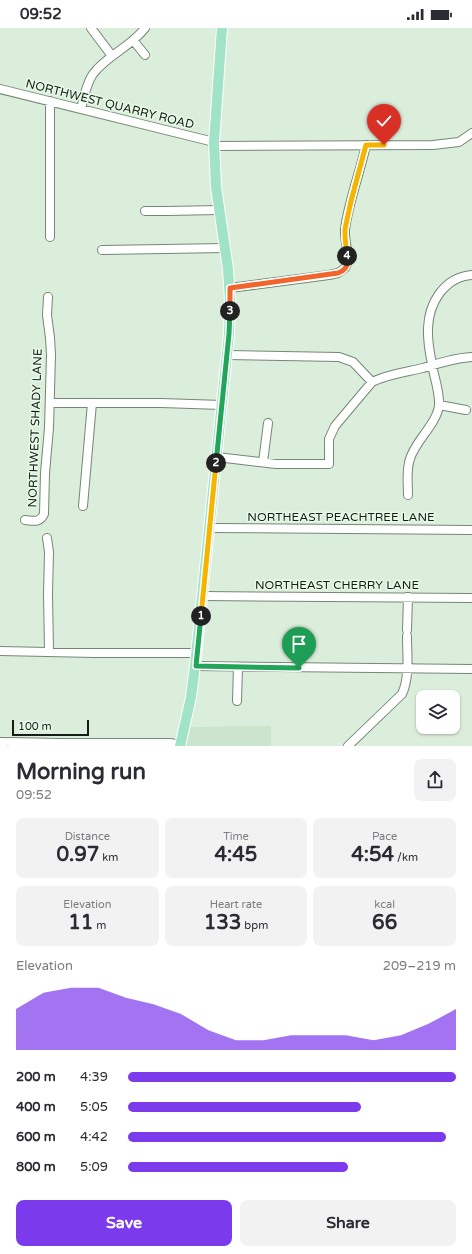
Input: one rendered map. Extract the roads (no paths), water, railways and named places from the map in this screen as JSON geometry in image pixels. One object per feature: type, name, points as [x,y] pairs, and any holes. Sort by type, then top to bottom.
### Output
[{"type":"main road","points":[[180,745],[190,704],[196,666],[230,322],[230,288],[226,248],[216,187],[214,144],[222,28]]},
{"type":"street","points":[[91,28],[112,56]]},
{"type":"street","points":[[81,109],[90,79],[98,68],[133,40],[145,28]]},
{"type":"street","points":[[133,40],[145,55]]},
{"type":"street","name":"NORTHWEST QUARRY ROAD","points":[[0,89],[214,144],[441,144],[459,142],[472,133]]},
{"type":"street","points":[[50,101],[50,237]]},
{"type":"street","points":[[230,288],[338,273],[345,268],[348,260],[345,229],[366,145]]},
{"type":"street","points":[[145,210],[219,210]]},
{"type":"street","points":[[102,250],[226,248]]},
{"type":"street","points":[[408,495],[408,471],[412,453],[432,422],[439,405],[438,388],[428,340],[430,311],[438,296],[448,284],[460,278],[472,275]]},
{"type":"street","name":"NORTHWEST SHADY LANE","points":[[25,520],[38,521],[41,520],[44,514],[51,355],[47,315],[48,297]]},
{"type":"street","points":[[227,355],[339,357],[354,362],[372,382]]},
{"type":"street","points":[[217,458],[276,464],[329,464],[329,439],[333,429],[340,418],[372,382],[391,375],[459,358],[472,357]]},
{"type":"street","points":[[50,403],[161,403],[222,405]]},
{"type":"street","points":[[84,506],[92,403]]},
{"type":"street","points":[[439,405],[466,410]]},
{"type":"street","points":[[264,462],[268,423]]},
{"type":"street","name":"NORTHEAST PEACHTREE LANE","points":[[210,528],[472,530]]},
{"type":"street","points":[[47,538],[49,552],[49,652]]},
{"type":"street","name":"NORTHEAST CHERRY LANE","points":[[203,596],[472,598]]},
{"type":"street","points":[[348,746],[402,694],[405,684],[406,669],[408,597]]},
{"type":"street","points":[[0,651],[197,653]]},
{"type":"street","points":[[196,666],[472,669]]},
{"type":"street","points":[[237,701],[238,667]]},
{"type":"street","points":[[5,742],[170,743],[180,745]]}]
